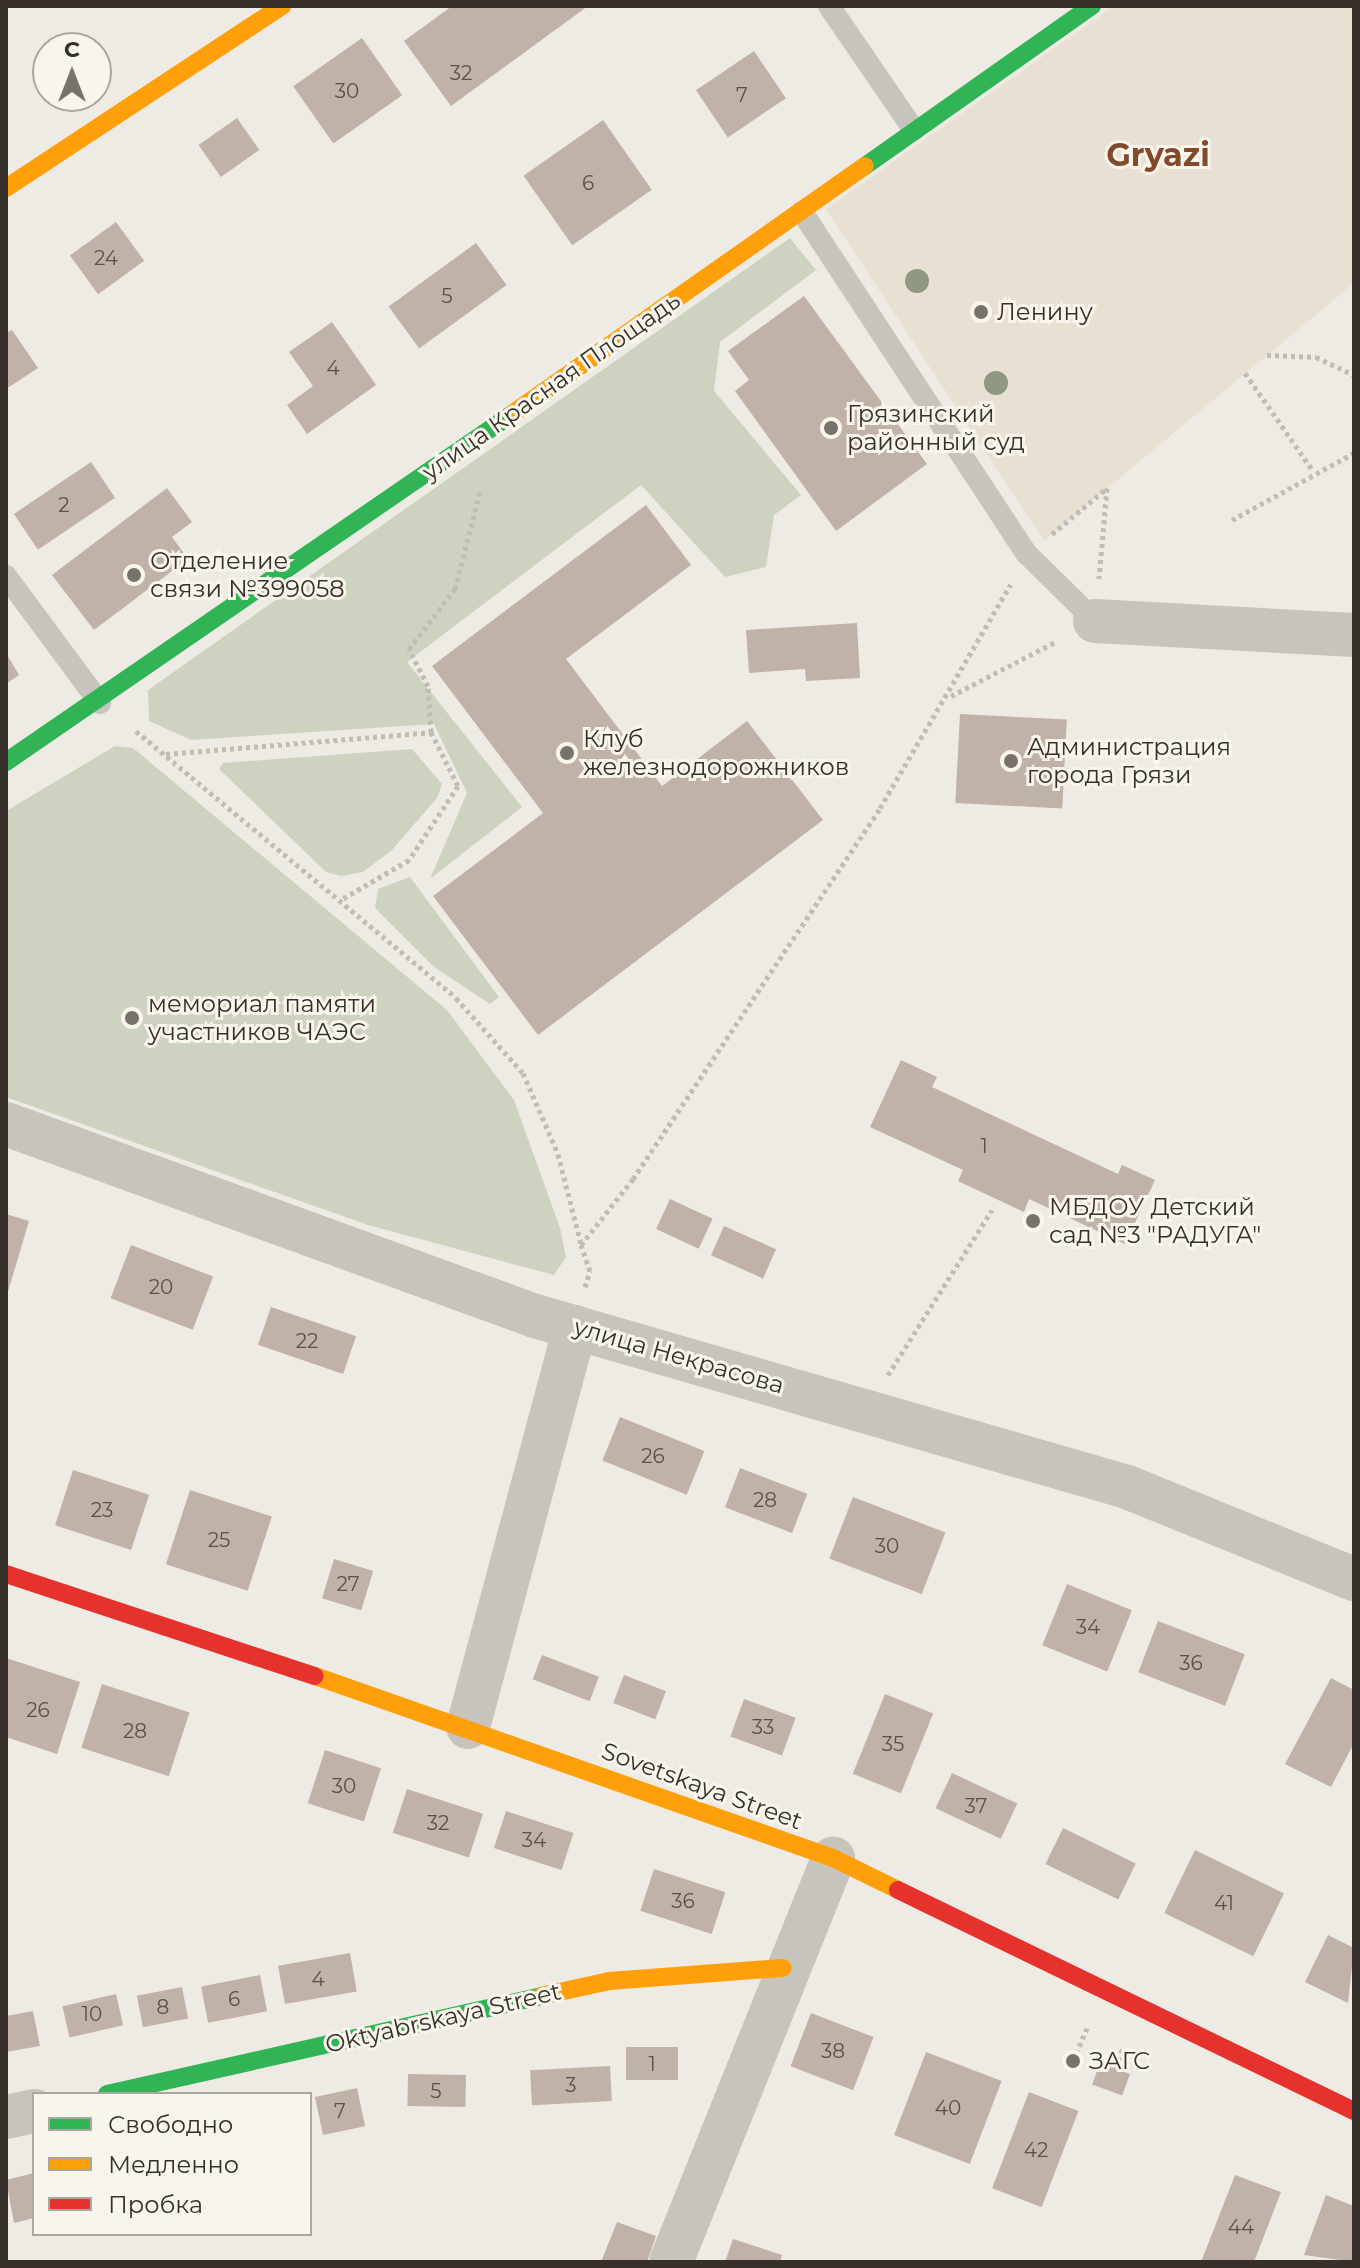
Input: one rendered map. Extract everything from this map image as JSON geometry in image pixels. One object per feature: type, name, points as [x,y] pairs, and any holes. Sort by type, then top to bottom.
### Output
[{"type":"street","points":[[6,188],[282,6]]},
{"type":"street","name":"улица Красная Площадь","points":[[6,762],[100,703],[802,212],[914,130],[956,111],[1092,6]]},
{"type":"street","points":[[1095,621],[1354,635]]},
{"type":"street","name":"улица Некрасова","points":[[6,1124],[589,1330],[1127,1487],[1354,1579]]},
{"type":"street","points":[[468,1727],[589,1330]]},
{"type":"street","name":"Sovetskaya Street","points":[[6,1574],[468,1727],[833,1858],[1354,2111]]},
{"type":"street","points":[[671,2262],[783,1968],[833,1858]]},
{"type":"street","name":"Oktyabrskaya Street","points":[[116,2092],[609,1981],[783,1968]]},
{"type":"street","points":[[6,2117],[32,2111]]},
{"type":"lane","points":[[829,6],[914,130]]},
{"type":"lane","points":[[802,212],[1027,554],[1095,621]]},
{"type":"lane","points":[[6,576],[100,703]]},
{"type":"path","points":[[1267,355],[1316,357],[1354,375]]},
{"type":"path","points":[[1245,373],[1313,471]]},
{"type":"path","points":[[342,899],[409,860],[458,786],[431,732],[428,686],[409,649],[455,589],[497,424]]},
{"type":"path","points":[[1232,520],[1313,471],[1354,453]]},
{"type":"path","points":[[581,1245],[633,1179],[951,696],[1027,554],[1107,488],[1095,621],[951,696]]},
{"type":"path","points":[[100,703],[342,899],[456,998],[523,1073],[558,1154],[590,1271],[589,1330]]},
{"type":"path","points":[[165,755],[431,732]]},
{"type":"path","points":[[867,1410],[992,1210]]},
{"type":"path","points":[[1073,2061],[1088,2025]]},
{"type":"path","points":[[1116,2068],[1125,2043]]},
{"type":"green space","points":[[790,238],[816,270],[720,342],[714,391],[801,495],[774,515],[766,567],[725,577],[641,485],[407,662],[522,807],[430,879],[467,793],[434,724],[191,740],[149,721],[148,690]]},
{"type":"green space","points":[[115,746],[133,748],[447,1010],[514,1100],[560,1228],[566,1257],[554,1275],[368,1225],[6,1097],[6,811]]},
{"type":"green space","points":[[412,749],[442,784],[437,798],[391,851],[363,872],[341,876],[326,872],[219,769],[223,763]]},
{"type":"green space","points":[[410,877],[499,997],[490,1004],[434,967],[375,908],[378,889]]},
{"type":"shaded area","points":[[1114,6],[1354,6],[1354,283],[1044,541],[826,209]]},
{"type":"building","points":[[452,6],[588,6],[451,106],[404,41]]},
{"type":"building","points":[[362,38],[402,95],[333,144],[293,86]]},
{"type":"building","points":[[754,51],[786,98],[728,137],[696,90]]},
{"type":"building","points":[[237,118],[259,150],[221,177],[198,145]]},
{"type":"building","points":[[603,120],[652,190],[572,245],[524,176]]},
{"type":"building","points":[[116,222],[144,261],[98,294],[70,256]]},
{"type":"building","points":[[476,243],[507,285],[419,349],[389,306]]},
{"type":"building","name":"Грязинский районный суд","points":[[804,296],[927,464],[836,531],[735,391],[749,380],[728,351]]},
{"type":"building","points":[[332,322],[376,385],[307,434],[287,405],[313,386],[289,352]]},
{"type":"building","points":[[12,330],[38,368],[6,389],[6,333]]},
{"type":"building","points":[[91,462],[115,498],[38,550],[14,514]]},
{"type":"building","points":[[167,488],[192,522],[172,537],[188,559],[94,630],[52,575]]},
{"type":"building","name":"Клуб железнодорожников","points":[[646,505],[691,565],[566,659],[662,786],[747,721],[823,820],[538,1035],[433,896],[543,813],[432,666]]},
{"type":"building","points":[[857,623],[860,678],[806,681],[805,669],[749,673],[746,630]]},
{"type":"building","points":[[6,653],[19,675],[6,684]]},
{"type":"building","name":"Администрация города Грязи","points":[[960,714],[1067,720],[1062,808],[955,803]]},
{"type":"building","points":[[901,1060],[937,1077],[932,1087],[1118,1174],[1122,1165],[1155,1180],[1125,1244],[1029,1199],[1024,1212],[958,1181],[963,1170],[870,1127]]},
{"type":"building","points":[[670,1199],[713,1219],[699,1249],[656,1229]]},
{"type":"building","points":[[6,1214],[29,1221],[7,1295],[6,1295]]},
{"type":"building","points":[[724,1226],[776,1249],[763,1278],[711,1255]]},
{"type":"building","points":[[131,1245],[213,1277],[193,1330],[111,1298]]},
{"type":"building","points":[[271,1307],[356,1336],[343,1374],[258,1345]]},
{"type":"building","points":[[620,1417],[704,1451],[687,1495],[602,1461]]},
{"type":"building","points":[[740,1468],[807,1494],[792,1533],[725,1507]]},
{"type":"building","points":[[73,1470],[149,1495],[131,1550],[55,1525]]},
{"type":"building","points":[[190,1490],[272,1517],[248,1591],[166,1564]]},
{"type":"building","points":[[853,1497],[945,1532],[922,1594],[829,1559]]},
{"type":"building","points":[[334,1559],[373,1571],[361,1610],[322,1598]]},
{"type":"building","points":[[1067,1584],[1132,1610],[1107,1671],[1042,1645]]},
{"type":"building","points":[[1158,1621],[1245,1654],[1225,1706],[1138,1672]]},
{"type":"building","points":[[542,1655],[599,1677],[590,1701],[533,1679]]},
{"type":"building","points":[[6,1658],[80,1682],[57,1754],[6,1737]]},
{"type":"building","points":[[624,1675],[666,1691],[655,1719],[613,1703]]},
{"type":"building","points":[[1331,1678],[1354,1690],[1354,1743],[1331,1787],[1285,1764]]},
{"type":"building","points":[[102,1684],[189,1712],[169,1776],[81,1748]]},
{"type":"building","points":[[885,1694],[933,1713],[901,1793],[853,1774]]},
{"type":"building","points":[[744,1699],[796,1718],[782,1755],[730,1737]]},
{"type":"building","points":[[325,1750],[381,1768],[364,1821],[308,1803]]},
{"type":"building","points":[[952,1773],[1017,1803],[1001,1839],[936,1808]]},
{"type":"building","points":[[407,1789],[483,1814],[469,1857],[393,1833]]},
{"type":"building","points":[[506,1811],[574,1833],[561,1870],[494,1848]]},
{"type":"building","points":[[1063,1828],[1136,1864],[1118,1899],[1045,1864]]},
{"type":"building","points":[[1195,1850],[1284,1893],[1253,1956],[1164,1913]]},
{"type":"building","points":[[654,1869],[725,1892],[712,1934],[640,1911]]},
{"type":"building","points":[[1328,1935],[1354,1948],[1348,2003],[1305,1982]]},
{"type":"building","points":[[350,1953],[357,1991],[285,2004],[278,1966]]},
{"type":"building","points":[[260,1975],[267,2011],[208,2023],[201,1986]]},
{"type":"building","points":[[182,1987],[188,2018],[143,2027],[137,1996]]},
{"type":"building","points":[[116,1994],[123,2025],[70,2038],[62,2006]]},
{"type":"building","points":[[33,2011],[40,2046],[6,2052],[6,2016]]},
{"type":"building","points":[[811,2013],[874,2037],[853,2090],[791,2066]]},
{"type":"building","points":[[626,2047],[678,2047],[678,2080],[626,2080]]},
{"type":"building","points":[[926,2052],[1002,2081],[970,2164],[894,2135]]},
{"type":"building","points":[[1100,2063],[1130,2074],[1122,2096],[1092,2085]]},
{"type":"building","points":[[610,2066],[612,2101],[532,2105],[530,2070]]},
{"type":"building","points":[[408,2074],[466,2075],[465,2107],[407,2106]]},
{"type":"building","points":[[357,2088],[365,2126],[323,2135],[315,2097]]},
{"type":"building","points":[[1029,2092],[1078,2111],[1042,2207],[992,2188]]},
{"type":"building","points":[[32,2174],[32,2218],[14,2223],[6,2180]]},
{"type":"building","points":[[1235,2175],[1281,2192],[1254,2262],[1201,2262]]},
{"type":"building","points":[[1326,2195],[1354,2206],[1354,2262],[1304,2255]]},
{"type":"building","points":[[617,2222],[656,2236],[647,2262],[601,2262]]},
{"type":"building","points":[[733,2239],[782,2255],[780,2262],[725,2262]]},
{"type":"traffic: fast","points":[[865,166],[1092,6]]},
{"type":"traffic: fast","points":[[6,762],[512,414]]},
{"type":"traffic: fast","points":[[116,2092],[541,1996]]},
{"type":"traffic: slow","points":[[6,188],[282,6]]},
{"type":"traffic: slow","points":[[512,414],[865,166]]},
{"type":"traffic: slow","points":[[315,1676],[833,1858],[898,1890]]},
{"type":"traffic: slow","points":[[541,1996],[609,1981],[783,1968]]},
{"type":"traffic: jam","points":[[6,1574],[315,1676]]},
{"type":"traffic: jam","points":[[898,1890],[1354,2111]]},
{"type":"place","name":"Ленину","points":[[981,312]]},
{"type":"place","name":"Грязинский районный суд","points":[[831,428]]},
{"type":"place","name":"Отделение связи №399058","points":[[134,575]]},
{"type":"place","name":"Клуб железнодорожников","points":[[567,753]]},
{"type":"place","name":"Администрация города Грязи","points":[[1011,761]]},
{"type":"place","name":"мемориал памяти участников ЧАЭС","points":[[132,1018]]},
{"type":"place","name":"МБДОУ Детский сад №3 \"РАДУГА\"","points":[[1033,1221]]},
{"type":"place","name":"ЗАГС","points":[[1073,2061]]},
{"type":"district","name":"Gryazi","points":[[1158,155]]}]
